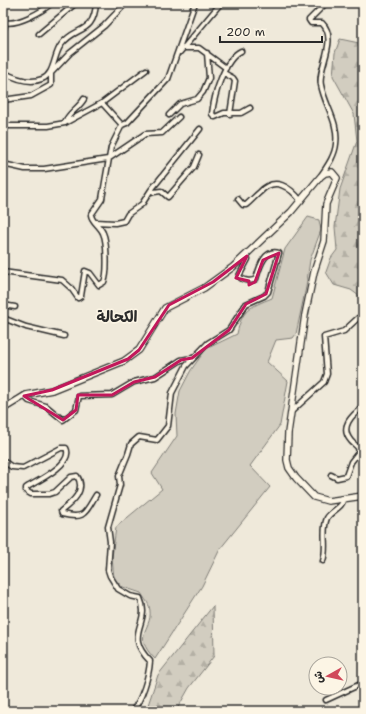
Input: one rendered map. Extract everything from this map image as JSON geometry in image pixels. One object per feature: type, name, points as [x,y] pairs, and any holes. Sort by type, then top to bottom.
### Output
[{"type":"main road","points":[[3,409],[24,396],[52,390],[128,359],[139,350],[165,308],[213,282],[242,259],[301,201],[321,176],[325,173],[332,172],[337,178],[326,204],[324,241],[314,272],[305,315],[288,433],[287,460],[289,468],[302,486],[314,496],[328,501],[363,496]]},
{"type":"street","points":[[3,22],[8,23],[27,18],[52,3]]},
{"type":"street","points":[[39,34],[76,3]]},
{"type":"street","points":[[3,100],[33,96],[51,85],[51,73],[60,47],[68,38],[92,22],[96,14],[96,3]]},
{"type":"street","points":[[3,72],[31,81],[42,79],[51,73],[70,53],[104,26],[126,3]]},
{"type":"street","points":[[3,272],[62,280],[71,288],[77,298],[79,298],[82,294],[85,271],[88,272],[100,285],[106,279],[105,240],[103,233],[91,216],[102,199],[110,147],[122,125],[127,123],[165,83],[178,53],[195,3]]},
{"type":"street","points":[[178,53],[184,48],[221,3]]},
{"type":"street","points":[[321,176],[334,152],[336,133],[334,120],[320,84],[328,47],[325,26],[322,23],[311,23],[309,20],[326,3]]},
{"type":"street","points":[[184,48],[195,47],[207,53],[226,68]]},
{"type":"street","points":[[241,51],[233,56],[226,68],[212,114],[215,116],[241,113],[250,108]]},
{"type":"street","points":[[169,115],[180,104],[197,99],[203,92],[209,78],[207,53]]},
{"type":"street","points":[[3,126],[48,126],[65,123],[102,103],[146,70]]},
{"type":"street","points":[[224,73],[233,78],[235,81],[230,114]]},
{"type":"street","points":[[65,123],[69,114],[80,106],[84,99]]},
{"type":"street","points":[[102,103],[122,125]]},
{"type":"street","points":[[3,164],[26,169],[44,169],[108,159],[145,134],[162,133],[178,117]]},
{"type":"street","points":[[96,222],[115,223],[124,221],[128,214],[142,204],[151,190],[200,129]]},
{"type":"street","points":[[151,190],[154,192],[161,191],[168,197],[194,167],[200,155]]},
{"type":"street","points":[[238,199],[243,205],[246,205],[263,188],[278,183],[283,184],[294,192],[301,201]]},
{"type":"street","points":[[132,711],[136,706],[148,678],[150,662],[144,655],[137,636],[144,606],[140,598],[130,596],[118,589],[110,576],[108,565],[110,542],[108,527],[120,485],[119,476],[131,444],[137,437],[154,441],[163,434],[169,422],[173,390],[182,371],[192,358],[208,343],[229,330],[246,304],[264,296],[268,292],[279,253],[276,252],[263,260],[256,279],[253,281],[240,278],[239,275],[248,257],[242,259]]},
{"type":"street","points":[[3,305],[15,307]]},
{"type":"street","points":[[3,318],[26,327],[64,336]]},
{"type":"street","points":[[291,412],[324,382],[327,374],[324,337],[344,331],[361,318],[363,322]]},
{"type":"street","points":[[24,396],[29,401],[46,406],[63,420],[75,411],[79,396],[112,395],[134,382],[159,375],[181,360],[192,358]]},
{"type":"street","points":[[331,475],[337,478],[346,476],[351,462],[358,453],[359,449],[349,438],[346,426],[350,418],[363,407]]},
{"type":"street","points":[[3,461],[12,467],[23,468],[60,449],[66,448],[66,454],[58,468],[26,488],[26,491],[31,494],[49,494],[55,492],[71,477],[77,476],[81,485],[78,493],[72,502],[61,511],[62,514],[76,517],[84,514],[96,495]]},
{"type":"street","points":[[323,561],[326,546],[324,526],[331,512],[340,506],[343,500]]},
{"type":"street","points":[[326,700],[363,683]]},
{"type":"highlighted area","points":[[279,253],[266,294],[246,304],[229,330],[192,358],[181,360],[155,377],[134,382],[112,395],[78,395],[76,410],[63,420],[24,396],[52,390],[128,359],[139,350],[169,305],[213,282],[247,256],[236,278],[249,281],[249,285],[255,282],[263,260]]},
{"type":"green space","points":[[340,39],[359,43],[363,41],[363,299],[351,290],[334,285],[326,272],[331,258],[337,250],[335,227],[340,189],[357,141],[354,114],[333,76],[335,53]]},
{"type":"green space","points":[[308,217],[319,220],[321,230],[310,260],[296,334],[293,338],[276,340],[267,362],[288,381],[280,425],[250,466],[270,487],[220,549],[202,586],[155,659],[144,643],[145,631],[150,614],[148,604],[141,593],[123,587],[114,579],[112,557],[116,527],[162,489],[152,473],[177,436],[176,414],[180,391],[191,370],[206,349],[237,334],[241,319],[248,310],[272,298],[285,249]]},
{"type":"green space","points":[[213,606],[214,656],[189,688],[176,711],[146,711],[158,675]]},
{"type":"district","name":"الكحالة","points":[[117,317]]}]
